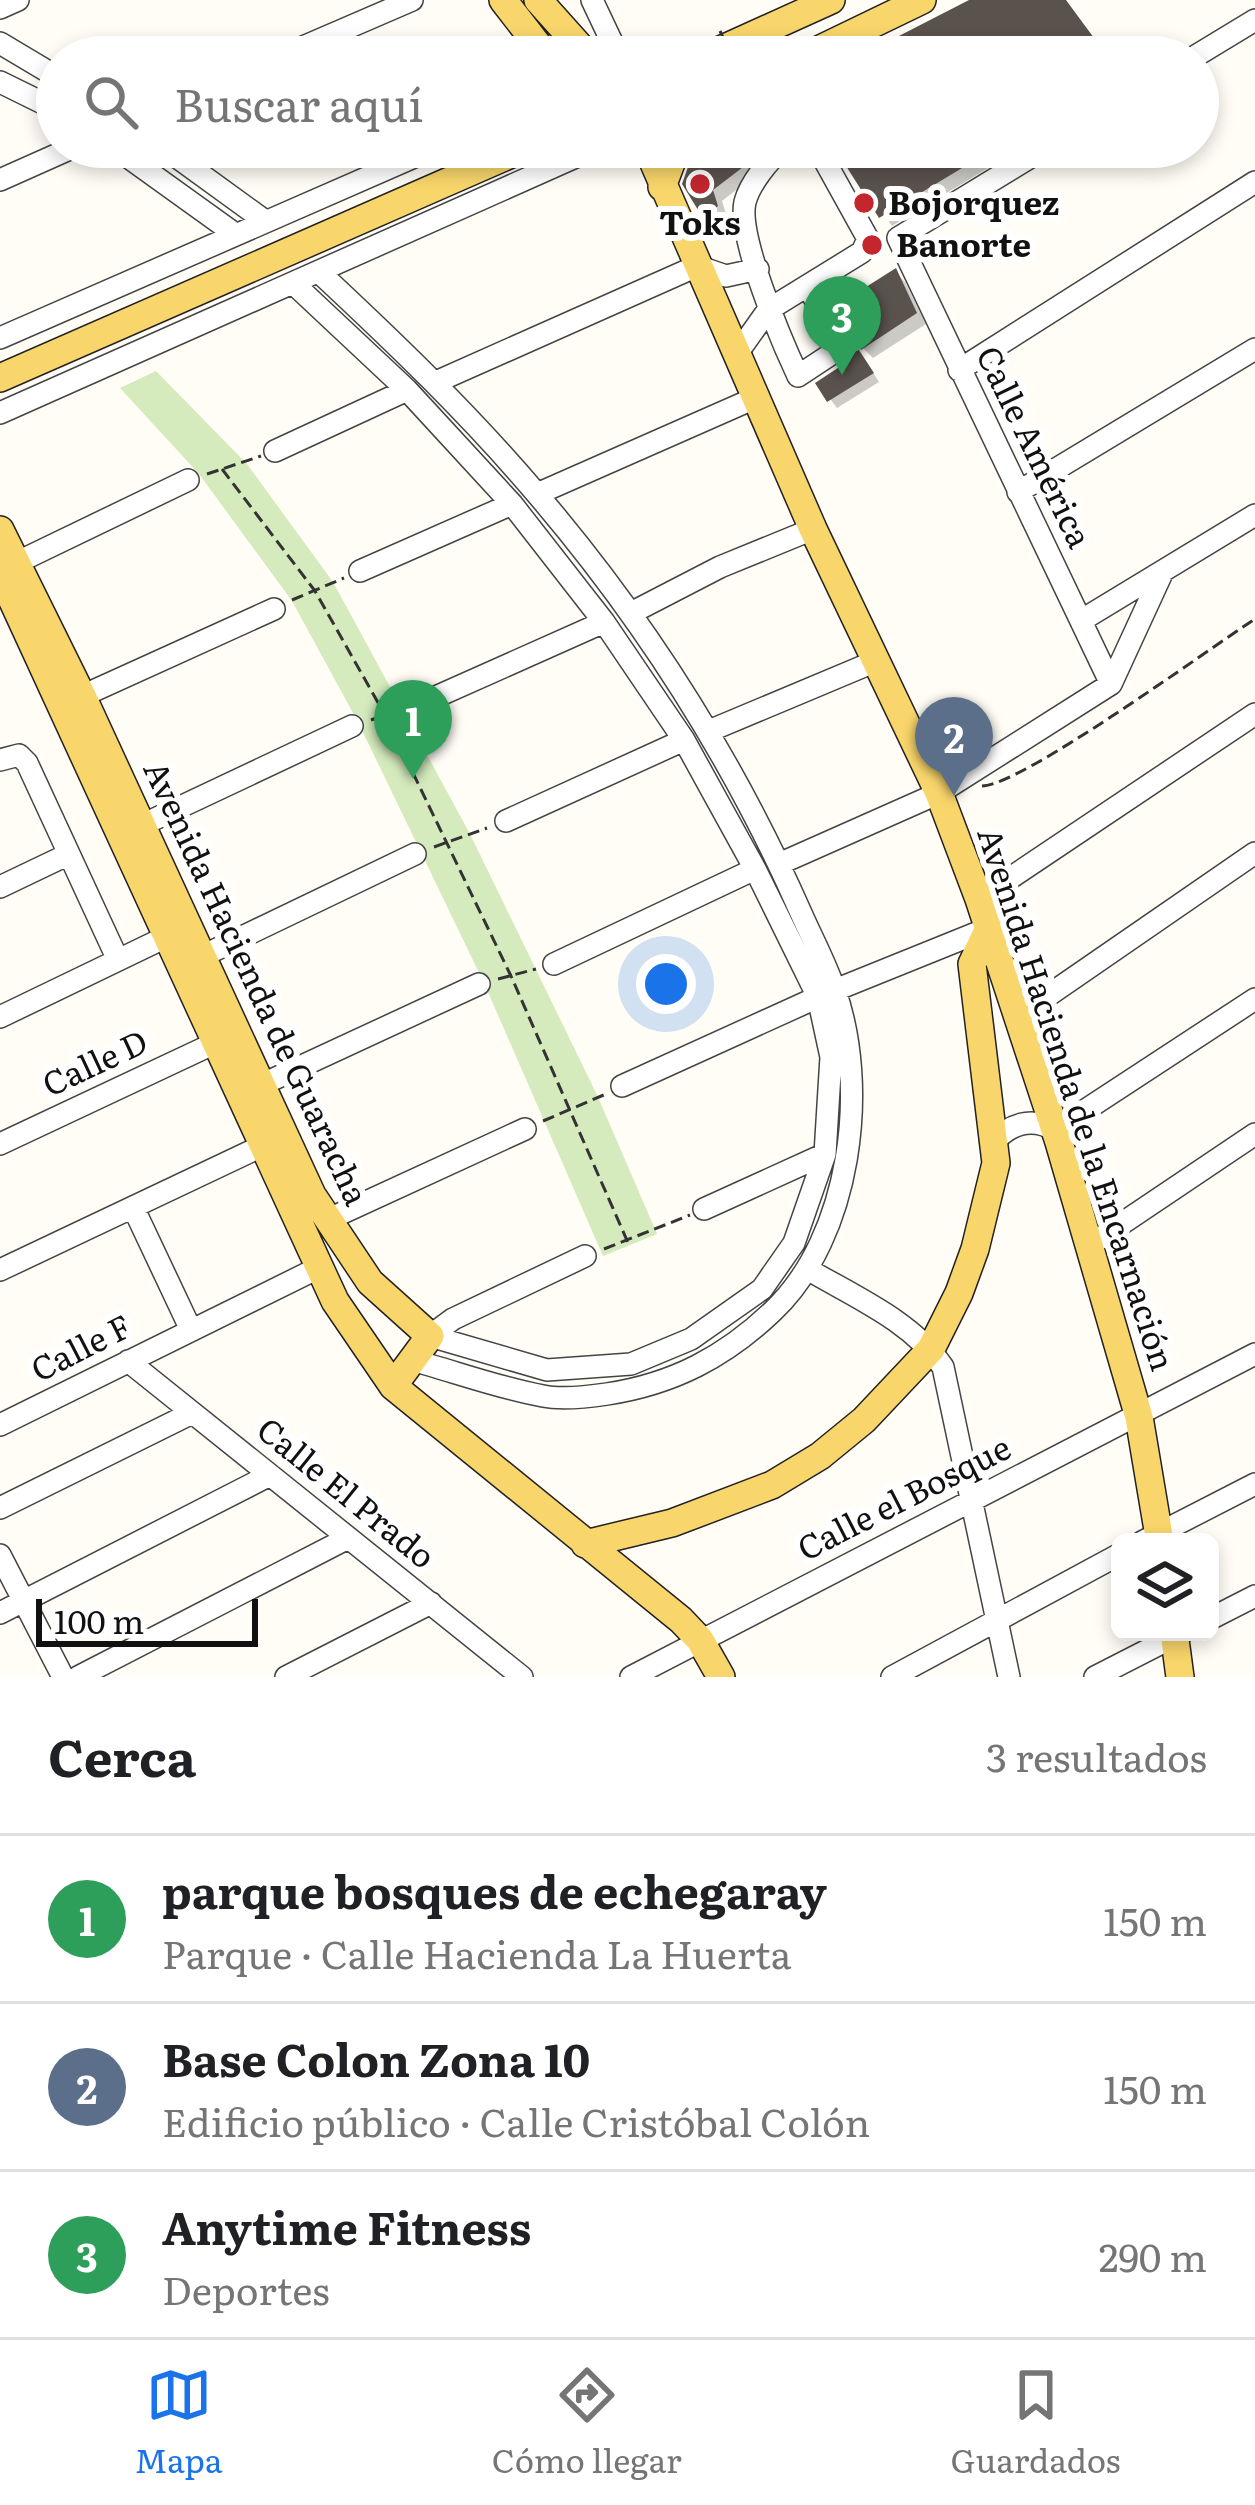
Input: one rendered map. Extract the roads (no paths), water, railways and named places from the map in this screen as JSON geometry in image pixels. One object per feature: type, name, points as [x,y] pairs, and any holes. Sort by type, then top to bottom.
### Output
[{"type":"main road","points":[[502,0],[530,36]]},
{"type":"main road","points":[[538,0],[571,36]]},
{"type":"main road","points":[[751,36],[831,0]]},
{"type":"main road","points":[[847,36],[922,0]]},
{"type":"main road","points":[[0,378],[479,168]]},
{"type":"main road","name":"Avenida Hacienda de la Encarnación","points":[[655,168],[813,529],[876,662],[947,788],[1057,1136],[1139,1417],[1153,1533]]},
{"type":"main road","points":[[662,187],[669,168]]},
{"type":"main road","name":"Avenida Hacienda de Guaracha","points":[[0,530],[9,567],[72,700],[140,826],[217,1042],[264,1145],[302,1200],[327,1220],[370,1282],[430,1336]]},
{"type":"main road","name":"Avenida Hacienda de Guaracha","points":[[72,700],[167,936],[191,961],[261,1085],[335,1301],[393,1386],[681,1620],[700,1640],[721,1677]]},
{"type":"main road","points":[[585,1544],[672,1523],[772,1485],[820,1456],[864,1420],[931,1348],[975,1249],[994,1154],[972,964],[989,928]]},
{"type":"main road","points":[[393,1386],[430,1336]]},
{"type":"main road","points":[[1178,1641],[1180,1677]]},
{"type":"street","points":[[0,8],[18,0]]},
{"type":"street","points":[[329,36],[412,0]]},
{"type":"street","points":[[592,0],[609,36]]},
{"type":"street","points":[[1219,42],[1255,20]]},
{"type":"street","points":[[1,44],[36,65]]},
{"type":"street","points":[[0,82],[36,100]]},
{"type":"street","points":[[0,180],[36,164]]},
{"type":"street","points":[[143,168],[235,234]]},
{"type":"street","points":[[193,168],[265,221]]},
{"type":"street","points":[[0,338],[388,168]]},
{"type":"street","points":[[0,413],[552,168]]},
{"type":"street","points":[[767,168],[744,206],[744,223],[768,310],[798,376],[842,347],[808,287]]},
{"type":"street","points":[[736,356],[768,310],[862,252],[868,239],[829,168]]},
{"type":"street","name":"Calle América","points":[[1013,168],[898,238],[1111,684]]},
{"type":"street","points":[[959,370],[1255,182]]},
{"type":"street","points":[[436,382],[697,266],[726,276],[758,269]]},
{"type":"street","name":"Avenida Hacienda de Guaracha","points":[[320,273],[466,414],[631,613],[709,731],[779,864],[848,1046],[845,1164],[832,1222],[809,1270],[786,1298],[722,1355],[640,1389],[548,1397],[412,1360]]},
{"type":"street","name":"Avenida Hacienda de Guaracha","points":[[294,284],[407,390],[512,503],[604,622],[684,740],[827,993],[831,1057],[825,1154],[794,1243],[762,1289],[691,1339],[631,1364],[547,1370],[430,1336]]},
{"type":"street","points":[[1018,492],[1255,349]]},
{"type":"street","points":[[275,452],[407,390]]},
{"type":"street","points":[[537,494],[755,398]]},
{"type":"street","points":[[446,432],[466,414]]},
{"type":"street","points":[[9,567],[188,480]]},
{"type":"street","points":[[360,571],[512,503]]},
{"type":"street","points":[[1082,620],[1255,515]]},
{"type":"street","points":[[631,613],[720,567],[813,529]]},
{"type":"street","points":[[779,864],[947,788],[1111,684],[1163,571]]},
{"type":"street","points":[[72,700],[274,609]]},
{"type":"street","points":[[429,700],[604,622]]},
{"type":"street","points":[[621,647],[634,650],[643,646],[646,637]]},
{"type":"street","points":[[709,731],[876,662]]},
{"type":"street","points":[[665,713],[679,698],[690,703]]},
{"type":"street","points":[[979,899],[1255,714]]},
{"type":"street","points":[[140,826],[352,726]]},
{"type":"street","points":[[506,821],[684,740]]},
{"type":"street","points":[[9,757],[27,763],[118,960]]},
{"type":"street","points":[[1017,1017],[1255,853]]},
{"type":"street","points":[[0,887],[69,854]]},
{"type":"street","points":[[191,961],[416,854]]},
{"type":"street","points":[[554,964],[755,868]]},
{"type":"street","points":[[622,1086],[827,993],[989,928]]},
{"type":"street","points":[[0,1017],[167,936]]},
{"type":"street","points":[[261,1085],[479,984]]},
{"type":"street","points":[[994,1154],[1018,1139],[1057,1136],[1255,999]]},
{"type":"street","name":"Calle D","points":[[0,1144],[217,1042]]},
{"type":"street","points":[[327,1220],[525,1130]]},
{"type":"street","points":[[1090,1245],[1255,1134]]},
{"type":"street","points":[[0,1270],[264,1145]]},
{"type":"street","points":[[704,1209],[825,1154]]},
{"type":"street","points":[[133,1208],[191,1330]]},
{"type":"street","points":[[430,1336],[453,1319],[585,1256]]},
{"type":"street","name":"Calle F","points":[[0,1425],[320,1267]]},
{"type":"street","points":[[809,1270],[908,1330],[931,1348],[943,1367],[1009,1677]]},
{"type":"street","points":[[335,1301],[370,1282]]},
{"type":"street","name":"Calle el Bosque","points":[[700,1640],[1255,1354]]},
{"type":"street","name":"Calle El Prado","points":[[128,1361],[522,1677]]},
{"type":"street","points":[[0,1508],[192,1413]]},
{"type":"street","points":[[0,1613],[270,1475]]},
{"type":"street","points":[[1165,1533],[1255,1484]]},
{"type":"street","points":[[78,1677],[348,1538]]},
{"type":"street","points":[[0,1555],[62,1677]]},
{"type":"street","points":[[892,1677],[1111,1559]]},
{"type":"street","points":[[1219,1614],[1255,1596]]},
{"type":"street","points":[[286,1677],[430,1603]]},
{"type":"street","points":[[631,1677],[700,1640]]},
{"type":"street","points":[[1095,1677],[1164,1641]]},
{"type":"place","name":"Toks","points":[[700,184]]},
{"type":"place","name":"Bojorquez","points":[[864,203]]},
{"type":"place","name":"Banorte","points":[[872,245]]},
{"type":"place","name":"Anytime Fitness","points":[[842,375]]},
{"type":"place","name":"parque bosques de echegaray","points":[[413,779]]},
{"type":"place","name":"Base Colon Zona 10","points":[[954,796]]}]
